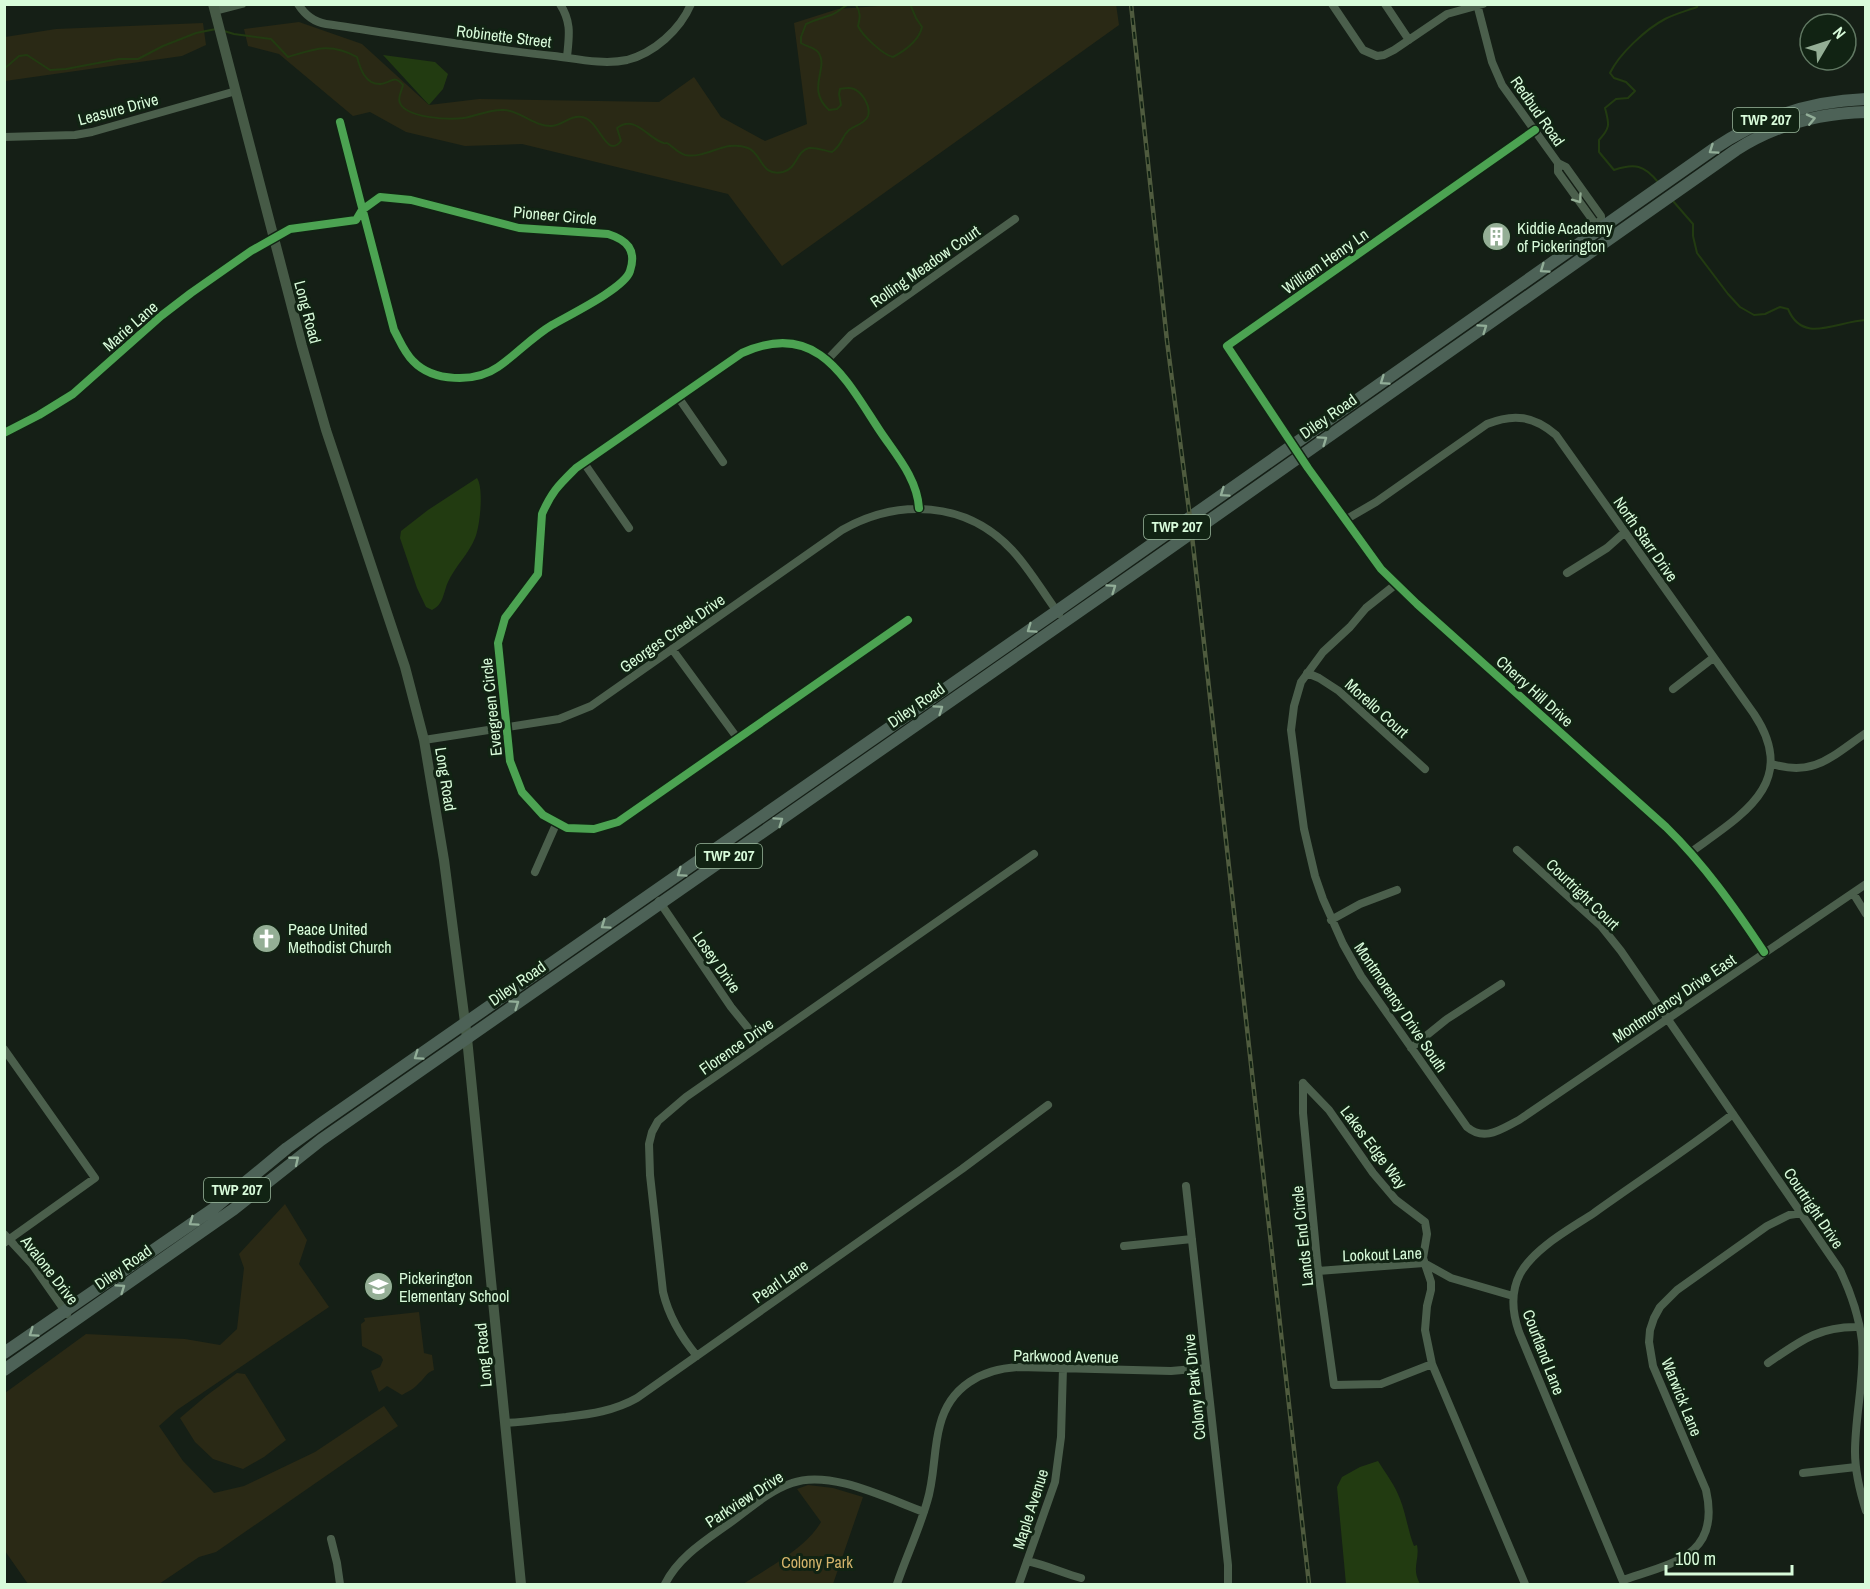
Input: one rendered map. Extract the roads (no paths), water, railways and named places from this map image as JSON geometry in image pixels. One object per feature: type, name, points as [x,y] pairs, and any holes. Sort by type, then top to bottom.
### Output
[{"type":"highway","name":"Diley Road","points":[[4,1370],[234,1209],[312,1147],[1301,456],[1643,199],[1731,138],[1765,120],[1799,108],[1866,99]]},
{"type":"highway","name":"Diley Road","points":[[4,1353],[213,1209],[298,1140],[1605,229],[1650,210],[1736,150],[1765,134],[1815,117],[1866,112]]},
{"type":"main road","name":"Long Road","points":[[215,12],[273,239],[323,420],[405,667],[424,740],[444,860],[466,1023],[521,1584]]},
{"type":"street","points":[[215,12],[242,4]]},
{"type":"street","name":"Robinette Street","points":[[298,4],[308,16],[326,24],[513,52],[616,61],[635,57],[659,43],[674,31],[686,16],[691,4]]},
{"type":"street","points":[[560,4],[566,13],[570,28],[567,57]]},
{"type":"street","points":[[1332,4],[1363,50],[1377,56],[1384,55],[1447,14],[1479,5]]},
{"type":"street","points":[[1385,4],[1409,40]]},
{"type":"street","name":"Redbud Road","points":[[1479,5],[1492,62],[1502,85],[1558,163],[1558,172],[1564,181],[1594,222],[1605,229]]},
{"type":"street","name":"Leasure Drive","points":[[4,137],[92,132],[236,91]]},
{"type":"street","points":[[340,122],[362,210]]},
{"type":"street","name":"William Henry Ln","points":[[1294,444],[1227,346],[1535,130]]},
{"type":"street","name":"Pioneer Circle","points":[[273,239],[290,229],[356,220],[362,210],[380,197],[411,200],[519,228],[604,233],[628,244],[632,253],[630,273],[602,297],[551,326],[497,368],[468,379],[426,371],[414,363],[402,348],[394,330],[362,210]]},
{"type":"street","name":"Rolling Meadow Court","points":[[828,359],[850,335],[1016,219]]},
{"type":"street","name":"Marie Lane","points":[[4,433],[73,394],[168,310],[251,251],[273,239]]},
{"type":"street","name":"Evergreen Circle","points":[[908,620],[618,822],[594,829],[567,828],[543,815],[522,792],[510,761],[498,643],[506,618],[538,574],[542,514],[554,489],[584,463],[742,353],[762,345],[792,344],[816,352],[828,359],[843,376],[906,470],[916,492],[919,508]]},
{"type":"street","points":[[678,397],[723,462]]},
{"type":"street","name":"North Starr Drive","points":[[1346,520],[1376,502],[1487,424],[1499,419],[1519,417],[1535,421],[1546,427],[1556,435],[1761,724],[1770,746],[1772,764]]},
{"type":"street","name":"Cherry Hill Drive","points":[[1294,444],[1381,569],[1395,585],[1666,827],[1691,852],[1764,952]]},
{"type":"street","points":[[584,463],[629,528]]},
{"type":"street","points":[[919,508],[950,513],[988,530],[1011,549],[1064,622]]},
{"type":"street","name":"Georges Creek Drive","points":[[424,740],[559,719],[591,706],[842,530],[871,516],[919,508]]},
{"type":"street","points":[[1567,573],[1607,548],[1625,532]]},
{"type":"street","name":"Montmorency Drive South","points":[[1395,585],[1366,608],[1323,652],[1307,673],[1296,694],[1291,730],[1309,853],[1331,920],[1351,960],[1467,1127],[1481,1135],[1497,1130]]},
{"type":"street","points":[[672,649],[738,739]]},
{"type":"street","points":[[1673,688],[1713,658]]},
{"type":"street","name":"Morello Court","points":[[1307,673],[1339,691],[1425,769]]},
{"type":"street","points":[[1691,852],[1752,803],[1762,791],[1772,764],[1795,769],[1819,764],[1866,733]]},
{"type":"street","points":[[535,872],[557,822]]},
{"type":"street","name":"Courtright Court","points":[[1517,850],[1601,926],[1668,1018]]},
{"type":"street","name":"Florence Drive","points":[[697,1356],[676,1326],[663,1292],[650,1175],[649,1144],[655,1126],[666,1112],[1034,854]]},
{"type":"street","name":"Montmorency Drive East","points":[[1497,1130],[1519,1120],[1866,884]]},
{"type":"street","points":[[1331,920],[1360,904],[1397,890]]},
{"type":"street","name":"Losey Drive","points":[[653,892],[732,1007],[761,1044]]},
{"type":"street","points":[[1853,893],[1866,914]]},
{"type":"street","points":[[1411,1048],[1447,1019],[1501,984]]},
{"type":"street","name":"Courtright Drive","points":[[1668,1018],[1840,1270],[1850,1293],[1859,1327],[1862,1353],[1861,1421],[1855,1452],[1866,1511]]},
{"type":"street","points":[[4,1049],[95,1178],[6,1239]]},
{"type":"street","name":"Lakes Edge Way","points":[[1303,1083],[1329,1110],[1373,1173],[1396,1200],[1425,1222],[1427,1234],[1423,1258],[1431,1282],[1425,1318],[1432,1364],[1525,1584]]},
{"type":"street","name":"Lands End Circle","points":[[1303,1083],[1303,1113],[1318,1271],[1334,1386],[1381,1384],[1432,1364]]},
{"type":"street","name":"Pearl Lane","points":[[505,1423],[583,1415],[615,1408],[637,1398],[962,1169],[1048,1105]]},
{"type":"street","name":"Courtland Lane","points":[[1624,1582],[1519,1332],[1513,1308],[1515,1284],[1520,1272],[1536,1254],[1555,1239],[1733,1114]]},
{"type":"street","name":"Colony Park Drive","points":[[1186,1186],[1228,1565],[1228,1584]]},
{"type":"street","name":"Warwick Lane","points":[[1624,1582],[1689,1554],[1704,1536],[1708,1523],[1706,1490],[1653,1366],[1649,1342],[1654,1318],[1677,1290],[1767,1226],[1779,1219],[1802,1213]]},
{"type":"street","name":"Avalone Drive","points":[[6,1239],[32,1264],[73,1322]]},
{"type":"street","points":[[1124,1246],[1192,1239]]},
{"type":"street","name":"Lookout Lane","points":[[1318,1271],[1424,1263],[1450,1278],[1513,1296]]},
{"type":"street","points":[[1768,1363],[1815,1333],[1838,1327],[1859,1327]]},
{"type":"street","name":"Parkwood Avenue","points":[[897,1584],[924,1512],[933,1478],[939,1426],[954,1396],[972,1380],[995,1370],[1019,1367],[1171,1371],[1206,1368]]},
{"type":"street","name":"Maple Avenue","points":[[1019,1584],[1047,1506],[1059,1462],[1063,1368]]},
{"type":"street","points":[[1803,1473],[1856,1467]]},
{"type":"street","name":"Parkview Drive","points":[[665,1584],[682,1560],[701,1544],[791,1483],[815,1479],[836,1481],[924,1512]]},
{"type":"street","points":[[331,1539],[340,1584]]},
{"type":"street","points":[[1027,1561],[1046,1564],[1062,1573],[1081,1578]]},
{"type":"waterway","points":[[224,31],[271,39],[288,57],[322,48],[347,52],[357,57],[364,75],[371,82],[375,84],[395,80],[400,82],[403,85],[399,96],[400,103],[410,112],[419,115],[457,119],[504,110],[546,126],[560,124],[574,117],[582,117],[594,125],[611,146],[616,146],[621,141],[617,128],[629,124],[635,125],[685,155],[701,154],[731,146],[748,148],[757,155],[766,168],[776,173],[788,170],[801,153],[809,148],[832,152],[849,130],[867,119],[869,112],[867,105],[863,97],[854,89],[840,89],[841,105],[837,109],[829,110],[822,102],[818,86],[821,58],[816,50],[801,43],[806,24],[833,14],[849,4]]},
{"type":"waterway","points":[[852,4],[856,5],[859,11],[860,30],[879,49],[893,57],[911,45],[918,37],[922,27],[910,4]]},
{"type":"waterway","points":[[1658,182],[1639,167],[1614,170],[1599,152],[1599,140],[1606,132],[1608,125],[1605,108],[1616,99],[1628,98],[1635,91],[1626,82],[1614,78],[1610,73],[1626,50],[1650,29],[1669,17],[1697,7],[1698,4]]},
{"type":"waterway","points":[[4,69],[19,56],[27,55],[50,70],[119,59],[138,59],[196,33],[216,29]]},
{"type":"waterway","points":[[1673,201],[1693,224],[1697,253],[1740,307],[1754,315],[1765,314],[1780,307],[1788,309],[1794,320],[1812,329],[1866,320]]},
{"type":"railway","points":[[1131,4],[1167,341],[1190,518],[1309,1584]]},
{"type":"place","name":"Kiddie Academy of Pickerington","points":[[1496,237]]},
{"type":"place","name":"Peace United Methodist Church","points":[[267,938]]},
{"type":"place","name":"Pickerington Elementary School","points":[[378,1287]]},
{"type":"park label","name":"Colony Park","points":[[817,1562]]}]
